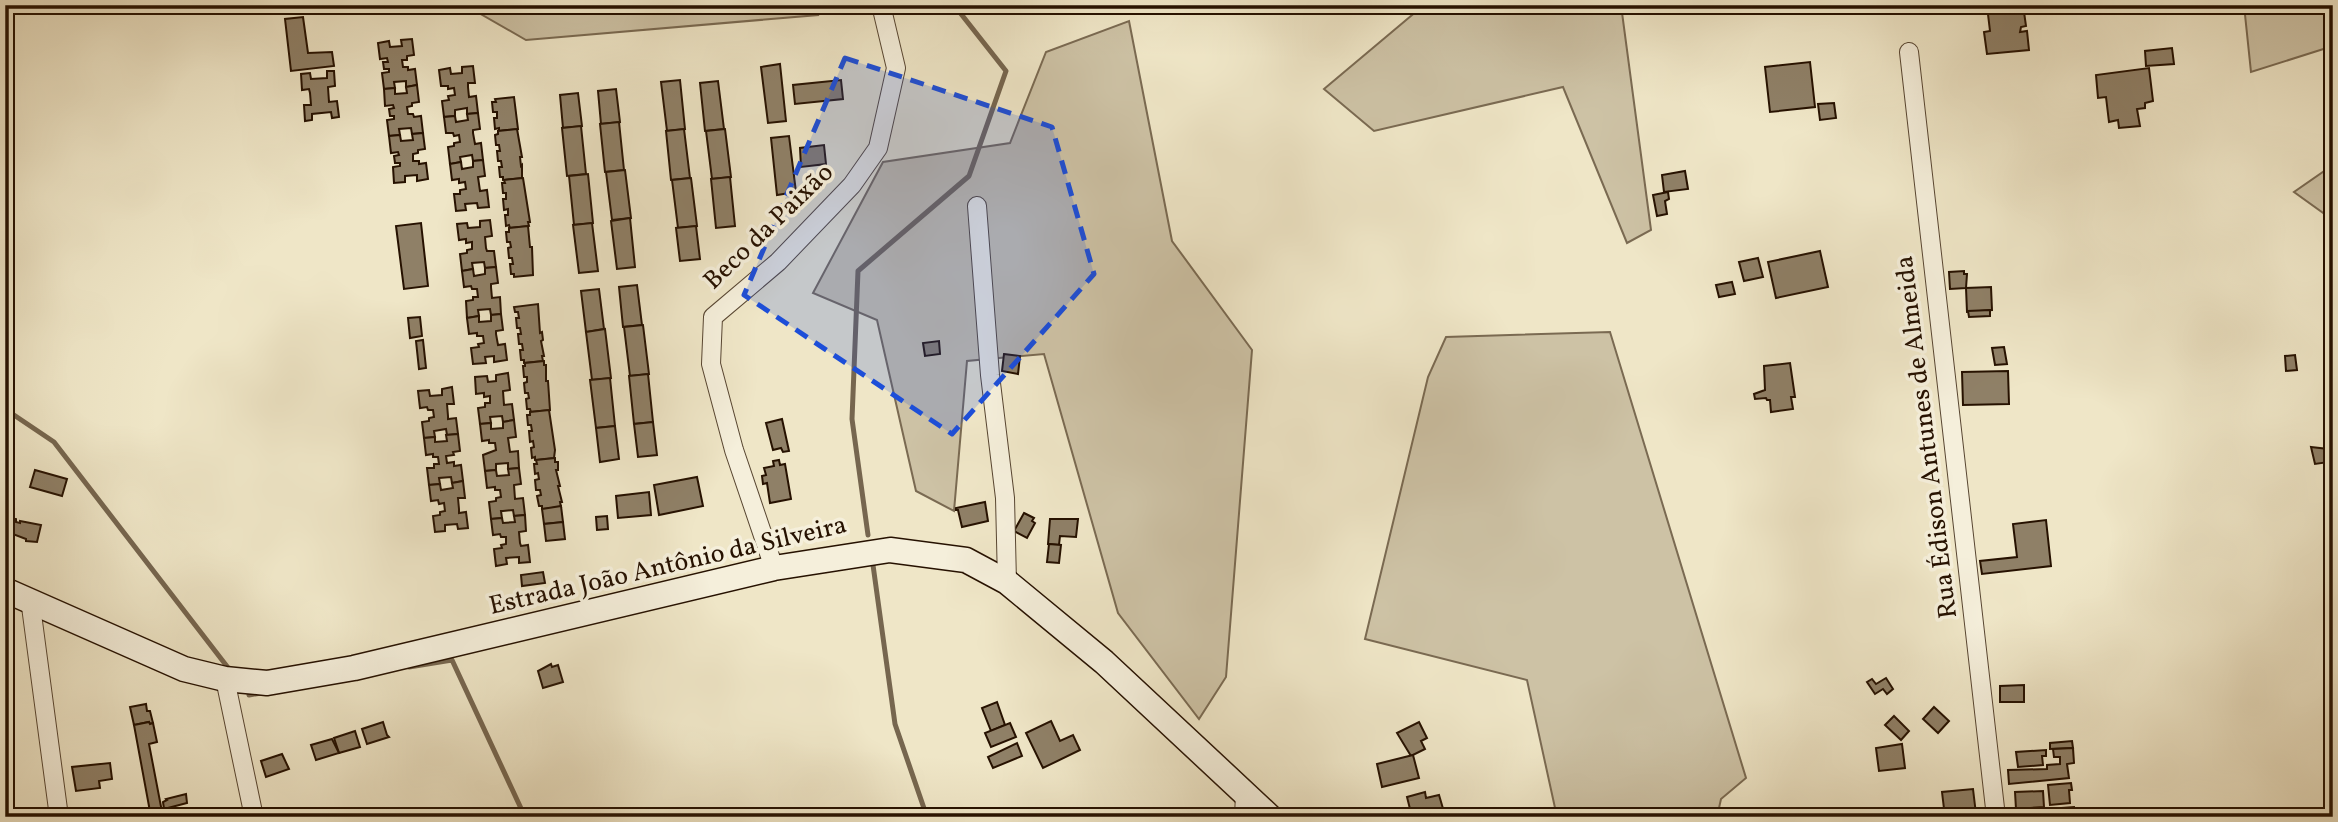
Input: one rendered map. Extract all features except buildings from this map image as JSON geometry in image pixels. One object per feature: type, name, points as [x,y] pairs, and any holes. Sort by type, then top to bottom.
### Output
[{"type":"main road","name":"Estrada João Antônio da Silveira","points":[[5,590],[184,669],[225,679],[267,682],[354,668],[774,568],[890,550],[966,560],[1007,582],[1104,662],[1245,805],[1269,817]]},
{"type":"street","name":"Beco da Paixão","points":[[774,568],[734,450],[711,364],[713,317],[778,262],[834,205],[852,186],[878,148],[896,68],[881,5]]},
{"type":"street","name":"Rua Édison Antunes de Almeida","points":[[1909,52],[1996,817]]},
{"type":"street","points":[[977,206],[990,375],[1005,498],[1007,582]]},
{"type":"street","points":[[30,599],[59,817]]},
{"type":"street","points":[[225,679],[254,817]]},
{"type":"highlighted area","points":[[845,58],[1052,127],[1094,274],[952,434],[744,295]]},
{"type":"shaded area","points":[[465,5],[815,5],[818,15],[526,40]]},
{"type":"shaded area","points":[[1424,5],[1621,5],[1651,230],[1627,243],[1563,87],[1374,131],[1324,89]]},
{"type":"shaded area","points":[[2244,5],[2333,5],[2333,46],[2251,72]]},
{"type":"shaded area","points":[[1129,21],[1172,241],[1252,350],[1226,677],[1199,719],[1118,613],[1044,354],[967,361],[954,511],[916,491],[877,320],[813,293],[883,162],[1010,143],[1046,52]]},
{"type":"shaded area","points":[[2333,165],[2333,220],[2294,192]]},
{"type":"shaded area","points":[[1610,332],[1746,778],[1721,799],[1717,817],[1557,817],[1527,680],[1365,639],[1428,377],[1446,337]]},
{"type":"waterway","points":[[868,535],[852,419],[858,271],[969,176],[1006,71],[954,5]]},
{"type":"waterway","points":[[5,409],[54,442],[229,669]]},
{"type":"waterway","points":[[873,565],[895,724],[927,817]]},
{"type":"waterway","points":[[409,667],[452,660],[525,817]]},
{"type":"waterway","points":[[249,695],[261,693]]}]
